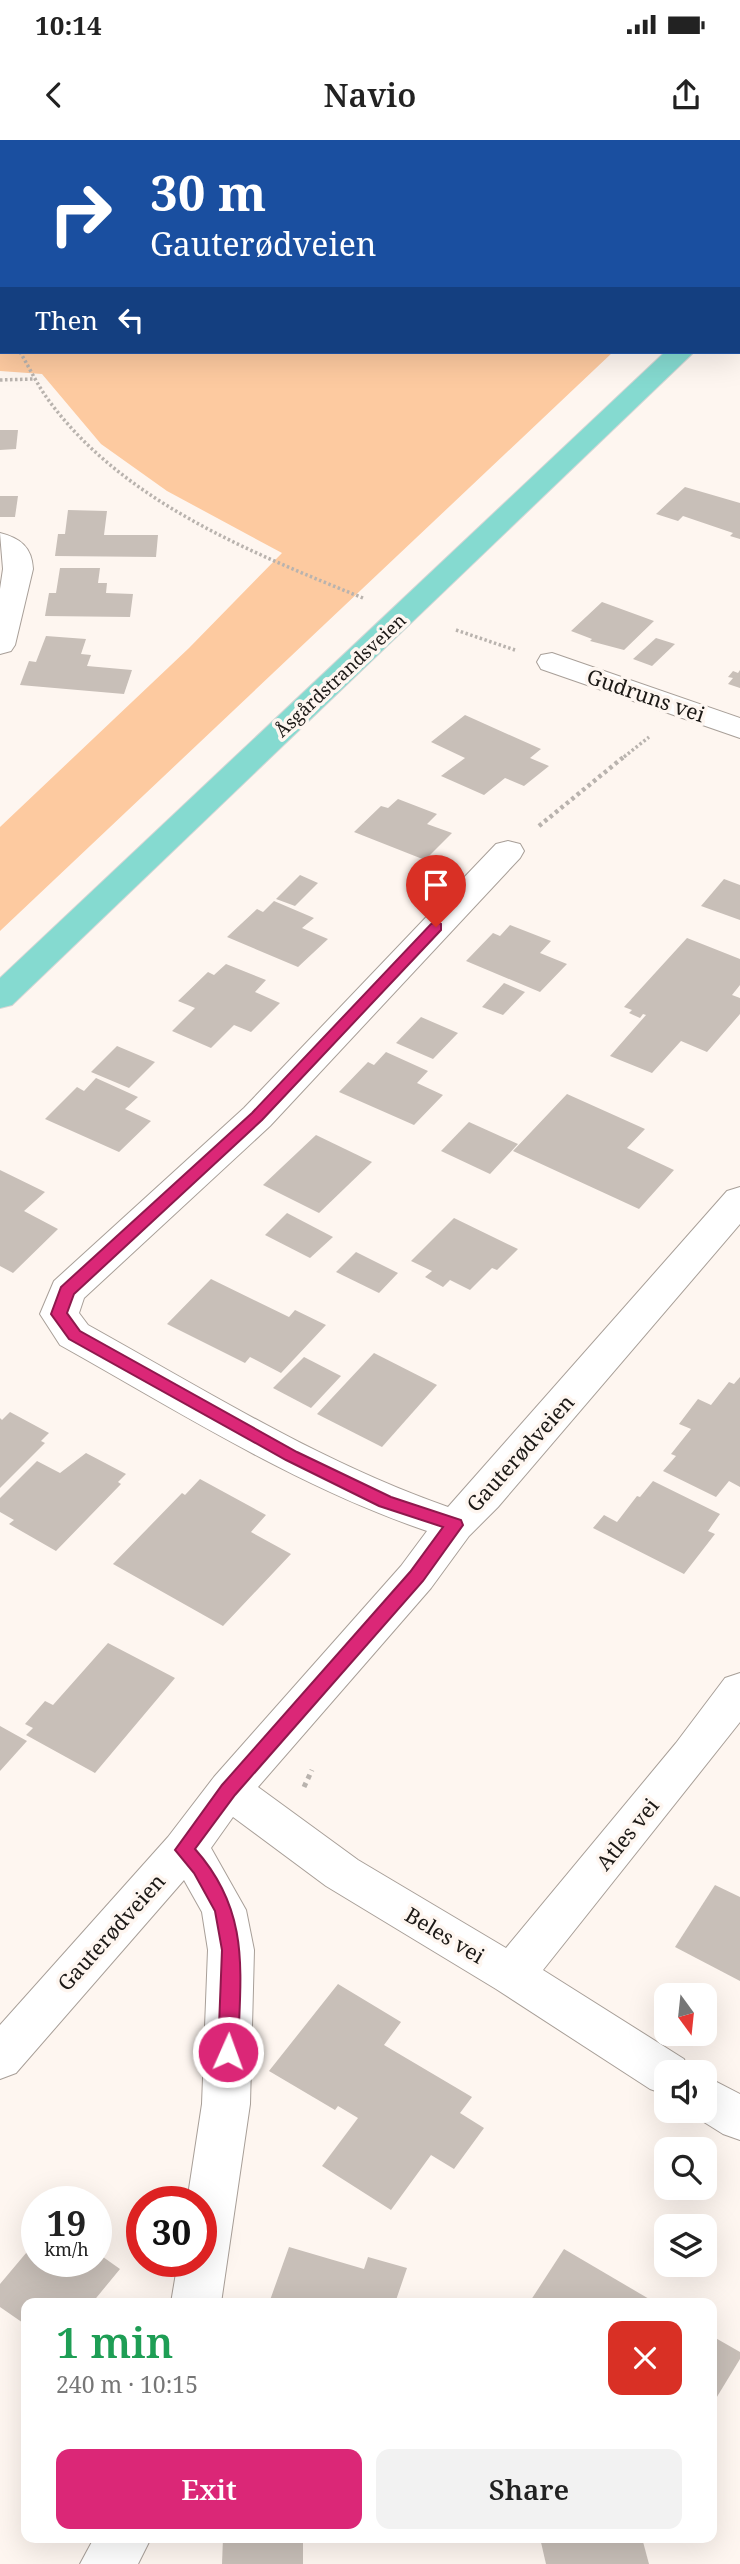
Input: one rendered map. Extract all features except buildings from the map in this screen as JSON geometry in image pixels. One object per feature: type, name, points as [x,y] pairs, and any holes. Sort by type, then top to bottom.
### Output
[{"type":"main road","name":"Åsgårdstrandsveien","points":[[0,997],[678,354]]},
{"type":"street","points":[[0,542],[16,552],[18,560],[12,607],[0,645]]},
{"type":"street","name":"Gudruns vei","points":[[552,662],[740,729]]},
{"type":"street","points":[[455,1525],[385,1501],[291,1456],[75,1335],[59,1314],[67,1291],[257,1116],[508,851]]},
{"type":"street","name":"Gauterødveien","points":[[0,2058],[184,1850],[229,1790],[416,1577],[455,1525],[484,1496],[740,1200]]},
{"type":"street","name":"Atles vei","points":[[512,1975],[691,1755],[740,1690]]},
{"type":"street","name":"Beles vei","points":[[229,1790],[342,1873],[512,1975],[654,2066]]},
{"type":"street","points":[[184,1850],[200,1867],[224,1910],[232,1950],[226,2104],[197,2298]]},
{"type":"street","points":[[717,2105],[740,2119]]},
{"type":"street","points":[[106,2564],[121,2543]]},
{"type":"path","points":[[21,354],[33,379],[88,445],[141,488],[255,552],[367,600]]},
{"type":"path","points":[[0,380],[33,379]]},
{"type":"path","points":[[456,630],[552,662]]},
{"type":"path","points":[[508,851],[684,709]]},
{"type":"shaded area","points":[[0,354],[611,354],[0,931],[0,827],[189,648],[282,553],[167,491],[101,444],[42,374],[0,371]]},
{"type":"route","points":[[228,2052],[232,1950],[224,1910],[200,1867],[184,1850],[229,1790],[416,1577],[455,1525],[385,1501],[291,1456],[75,1335],[59,1314],[67,1291],[257,1116],[436,927]]}]
